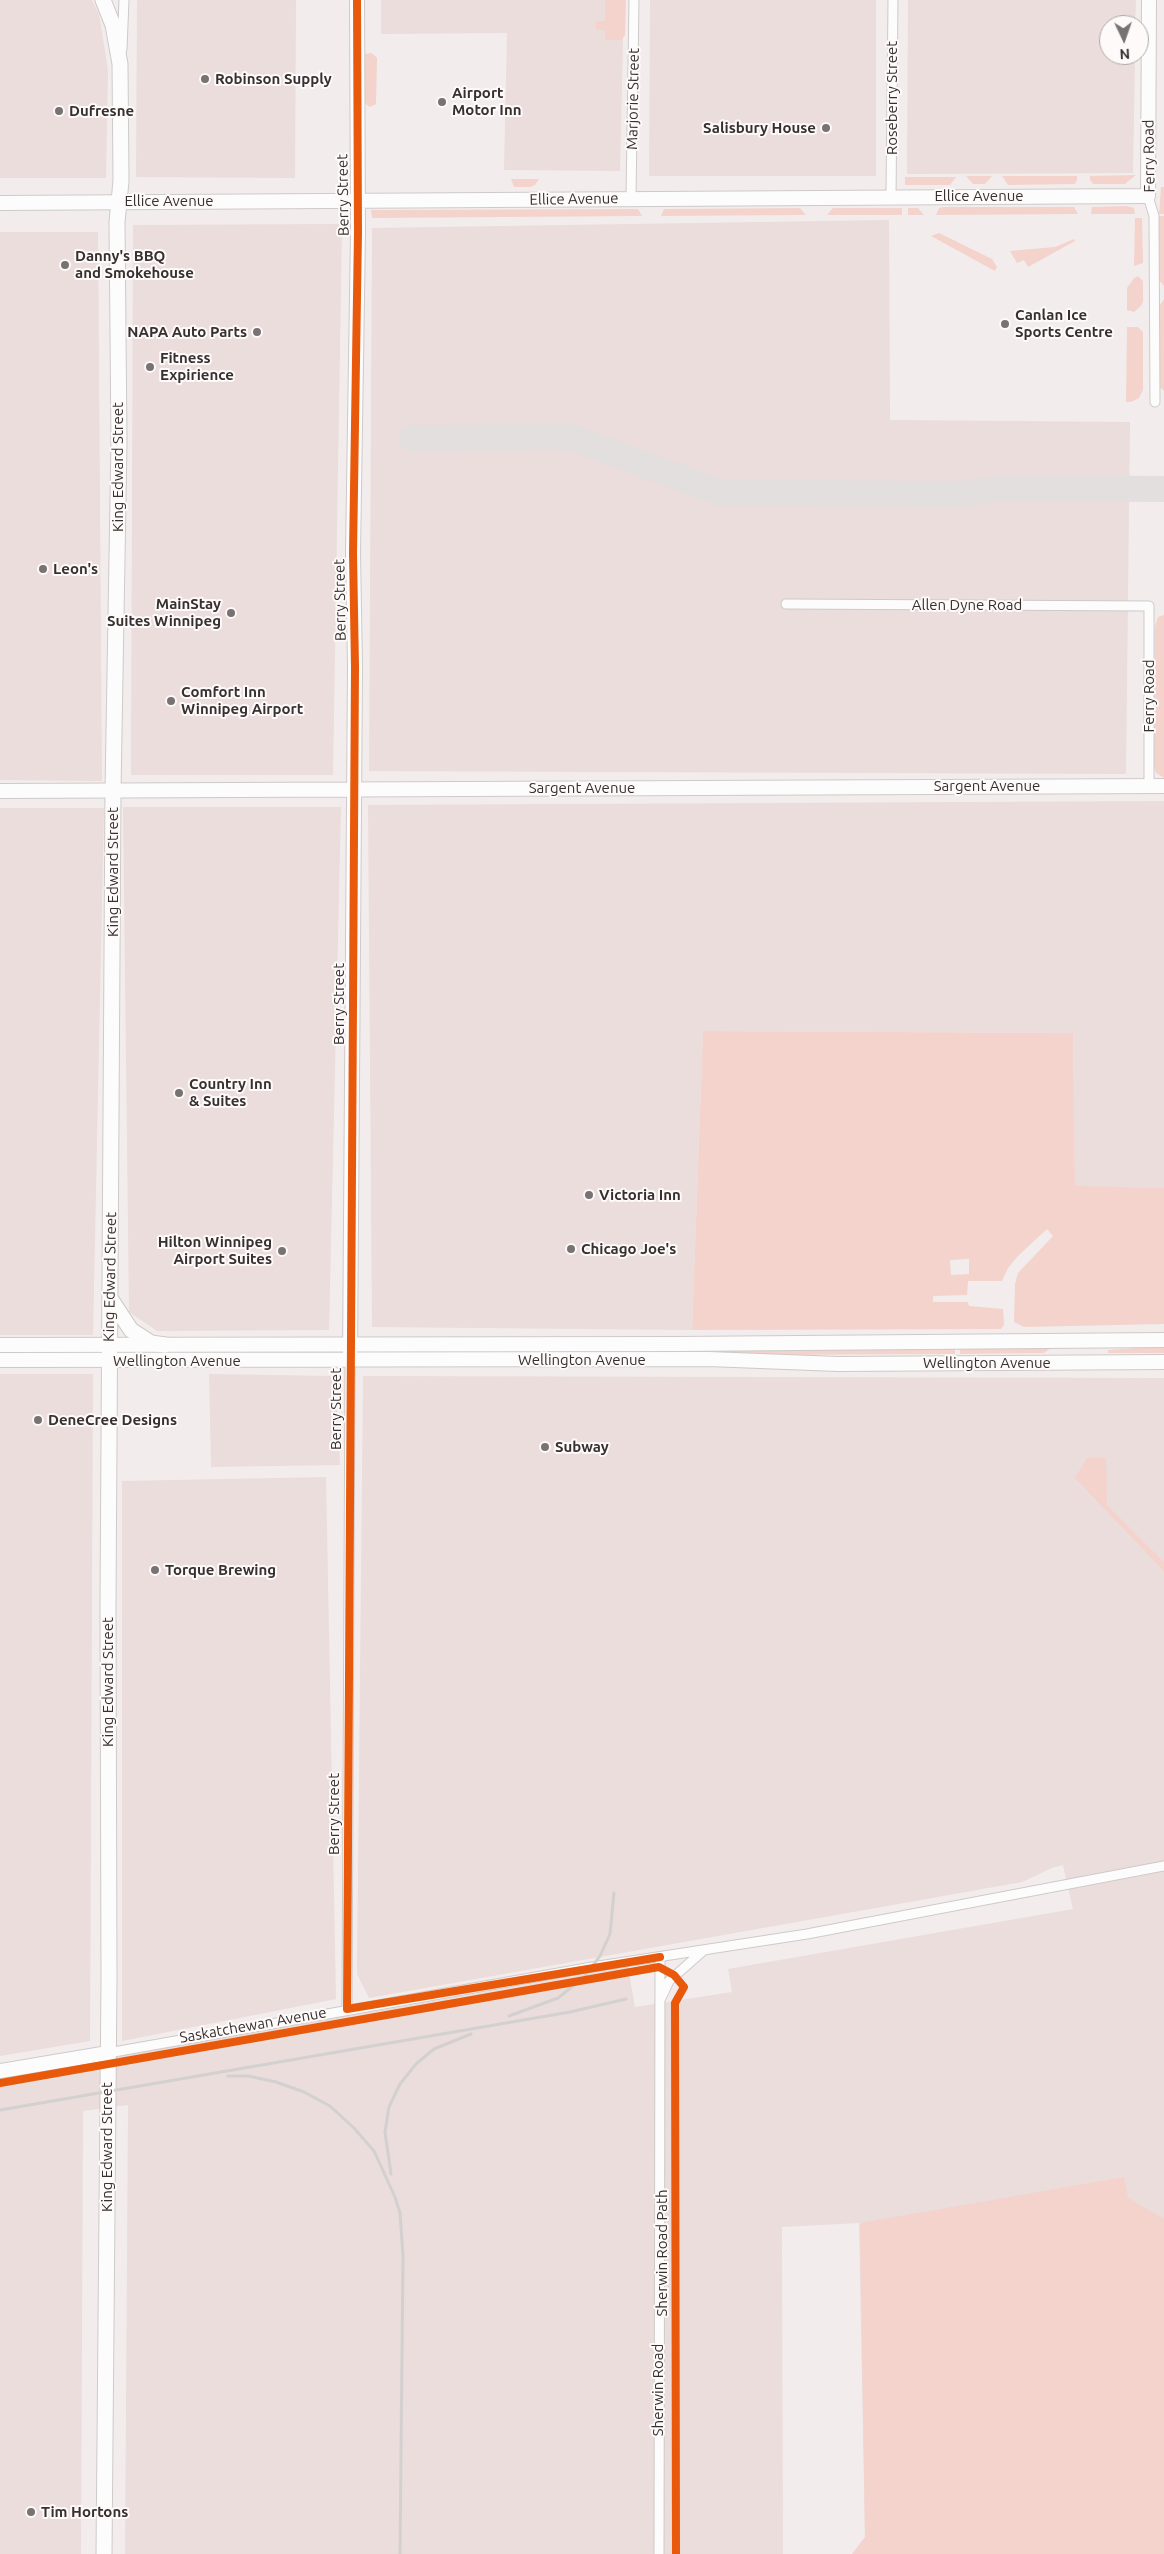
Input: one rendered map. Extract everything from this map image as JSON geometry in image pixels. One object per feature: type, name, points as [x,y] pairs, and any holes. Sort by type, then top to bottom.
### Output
[{"type":"main road","points":[[104,0],[113,24],[120,64]]},
{"type":"main road","name":"Berry Street","points":[[350,1361],[357,0]]},
{"type":"main road","name":"Ferry Road","points":[[1148,196],[1149,0]]},
{"type":"main road","name":"King Edward Street","points":[[104,2554],[113,790],[119,442],[118,222],[120,201],[120,64]]},
{"type":"main road","name":"Ellice Avenue","points":[[0,202],[1148,196]]},
{"type":"main road","name":"Sargent Avenue","points":[[0,791],[1164,786]]},
{"type":"main road","points":[[110,1298],[131,1330],[151,1343],[165,1345]]},
{"type":"main road","name":"Wellington Avenue","points":[[5,1345],[350,1346],[1164,1340]]},
{"type":"main road","points":[[677,1359],[678,1344]]},
{"type":"main road","points":[[4,1360],[5,1345]]},
{"type":"main road","points":[[500,1345],[500,1360]]},
{"type":"main road","name":"Wellington Avenue","points":[[4,1360],[350,1361],[677,1359],[838,1364],[1164,1362]]},
{"type":"main road","name":"Saskatchewan Avenue","points":[[0,2071],[108,2053]]},
{"type":"street","name":"King Edward Street","points":[[120,64],[124,29],[124,0]]},
{"type":"street","name":"Marjorie Street","points":[[631,198],[634,0]]},
{"type":"street","name":"Roseberry Street","points":[[892,196],[893,0]]},
{"type":"street","name":"Ferry Road","points":[[1148,196],[1154,216],[1155,402]]},
{"type":"street","name":"Allen Dyne Road","points":[[786,604],[1149,606]]},
{"type":"street","name":"Ferry Road","points":[[1149,606],[1149,786]]},
{"type":"street","name":"Berry Street","points":[[347,2009],[350,1361]]},
{"type":"street","name":"Saskatchewan Avenue","points":[[108,2053],[347,2009],[807,1934],[1164,1866]]},
{"type":"street","points":[[659,2006],[669,1981],[704,1951]]},
{"type":"street","name":"Sherwin Road","points":[[659,2554],[660,1957]]},
{"type":"shaded area","name":"Dufresne","points":[[0,0],[92,0],[99,14],[108,70],[106,178],[0,178]]},
{"type":"shaded area","name":"Robinson Supply","points":[[137,0],[296,0],[295,178],[136,177]]},
{"type":"shaded area","points":[[381,0],[624,0],[620,171],[504,170],[507,33],[381,34]]},
{"type":"shaded area","points":[[605,0],[626,0],[625,35],[621,40],[605,40],[605,30],[596,30],[596,21],[605,21]]},
{"type":"shaded area","points":[[650,0],[876,0],[876,176],[649,176]]},
{"type":"shaded area","points":[[908,0],[1136,0],[1135,15],[1099,15],[1099,65],[1135,65],[1133,173],[907,174]]},
{"type":"shaded area","points":[[372,53],[377,58],[376,104],[370,107],[364,103],[364,54]]},
{"type":"shaded area","points":[[1136,175],[1125,184],[1093,184],[1090,180],[1090,176]]},
{"type":"shaded area","points":[[966,176],[992,176],[985,184],[973,184]]},
{"type":"shaded area","points":[[1002,176],[1077,176],[1077,180],[1075,184],[1008,185]]},
{"type":"shaded area","points":[[905,177],[956,177],[950,185],[905,185]]},
{"type":"shaded area","points":[[511,179],[539,179],[535,185],[530,187],[514,187]]},
{"type":"shaded area","points":[[1161,187],[1164,187],[1164,214],[1159,214]]},
{"type":"shaded area","points":[[1127,206],[1134,208],[1135,214],[1091,214],[1092,207]]},
{"type":"shaded area","points":[[1074,207],[1078,214],[936,215],[939,208]]},
{"type":"shaded area","points":[[800,208],[806,215],[661,216],[664,209]]},
{"type":"shaded area","points":[[833,208],[902,208],[902,215],[827,215]]},
{"type":"shaded area","points":[[908,208],[918,208],[924,215],[908,215]]},
{"type":"shaded area","points":[[638,209],[642,216],[372,218],[371,210]]},
{"type":"shaded area","points":[[1159,216],[1164,216],[1164,286],[1158,279]]},
{"type":"shaded area","points":[[1135,218],[1142,218],[1143,263],[1134,266]]},
{"type":"shaded area","points":[[889,220],[890,420],[1130,422],[1126,774],[369,771],[372,228]]},
{"type":"shaded area","points":[[342,224],[333,775],[131,775],[133,225]]},
{"type":"shaded area","points":[[0,232],[98,232],[102,781],[0,780]]},
{"type":"shaded area","points":[[939,233],[992,259],[997,267],[995,271],[931,236]]},
{"type":"shaded area","points":[[1074,239],[1075,241],[1028,267],[1024,260],[1017,263],[1010,251],[1055,247]]},
{"type":"shaded area","points":[[1138,276],[1143,281],[1143,301],[1141,306],[1134,312],[1127,310],[1127,288],[1134,278]]},
{"type":"shaded area","points":[[1164,299],[1164,391],[1158,386],[1158,308]]},
{"type":"shaded area","points":[[1127,327],[1138,327],[1143,332],[1143,390],[1139,398],[1131,402],[1126,402]]},
{"type":"shaded area","points":[[1164,615],[1164,778],[1156,773],[1154,766],[1155,626],[1158,617]]},
{"type":"shaded area","points":[[1164,801],[1164,1188],[1075,1187],[1073,1033],[703,1031],[692,1330],[372,1327],[368,805]]},
{"type":"shaded area","points":[[123,807],[341,807],[329,1330],[157,1331],[129,1312]]},
{"type":"shaded area","points":[[0,808],[104,808],[93,1335],[0,1335]]},
{"type":"shaded area","points":[[703,1031],[1073,1033],[1075,1186],[1164,1188],[1164,1324],[1024,1327],[1014,1322],[1015,1284],[1018,1273],[1053,1236],[1047,1229],[1018,1256],[1008,1268],[1002,1281],[968,1281],[967,1295],[933,1296],[933,1302],[968,1302],[969,1306],[1003,1309],[1004,1325],[1001,1329],[692,1330]],"holes":[[[969,1259],[969,1274],[951,1275],[950,1260]]]},
{"type":"shaded area","points":[[1164,1346],[1164,1353],[1108,1353],[1108,1350]]},
{"type":"shaded area","points":[[955,1347],[955,1354],[749,1355],[713,1354],[712,1349]]},
{"type":"shaded area","points":[[960,1347],[1051,1348],[1044,1353],[960,1354]]},
{"type":"shaded area","points":[[0,1374],[93,1374],[90,2041],[0,2056]]},
{"type":"shaded area","points":[[209,1374],[335,1376],[340,1465],[211,1467]]},
{"type":"shaded area","points":[[363,1376],[1164,1378],[1164,2554],[852,2554],[865,2537],[859,2223],[782,2227],[783,2554],[125,2554],[128,2105],[83,2111],[81,2554],[0,2554],[0,2077],[628,1967],[635,2007],[732,1992],[728,1969],[1073,1909],[1063,1865],[1022,1882],[369,1998],[357,1974]]},
{"type":"shaded area","points":[[1087,1458],[1106,1458],[1107,1505],[1164,1562],[1164,1571],[1075,1478]]},
{"type":"shaded area","points":[[326,1477],[336,1999],[122,2041],[122,1481]]},
{"type":"shaded area","points":[[1124,2177],[1128,2198],[1164,2219],[1164,2554],[852,2554],[865,2537],[860,2223]]},
{"type":"taxiway","points":[[412,438],[570,437],[721,493],[966,494],[1001,488],[1164,489]]},
{"type":"railway","points":[[509,2016],[558,1998],[584,1977],[600,1956],[610,1934],[614,1893]]},
{"type":"railway","points":[[0,2110],[570,2012],[626,1999]]},
{"type":"railway","points":[[391,2174],[385,2132],[389,2107],[400,2084],[416,2064],[434,2049],[471,2034]]},
{"type":"railway","points":[[228,2076],[248,2076],[276,2082],[304,2092],[330,2106],[354,2128],[374,2151],[395,2197],[400,2213],[403,2256],[400,2554]]},
{"type":"cycle path","points":[[357,0],[358,232],[353,553],[355,667],[347,2009],[660,1957]]},
{"type":"cycle path","name":"Sherwin Road Path","points":[[0,2083],[659,1967],[674,1975],[684,1987],[675,2003],[676,2554]]},
{"type":"place","name":"Robinson Supply","points":[[205,79]]},
{"type":"place","name":"Airport Motor Inn","points":[[442,102]]},
{"type":"place","name":"Dufresne","points":[[59,111]]},
{"type":"place","name":"Salisbury House","points":[[826,128]]},
{"type":"place","name":"Danny's BBQ and Smokehouse","points":[[65,265]]},
{"type":"place","name":"Canlan Ice Sports Centre","points":[[1005,324]]},
{"type":"place","name":"NAPA Auto Parts","points":[[257,332]]},
{"type":"place","name":"Fitness Expirience","points":[[150,367]]},
{"type":"place","name":"Leon's","points":[[43,569]]},
{"type":"place","name":"MainStay Suites Winnipeg","points":[[231,613]]},
{"type":"place","name":"Comfort Inn Winnipeg Airport","points":[[171,701]]},
{"type":"place","name":"Country Inn & Suites","points":[[179,1093]]},
{"type":"place","name":"Victoria Inn","points":[[589,1195]]},
{"type":"place","name":"Chicago Joe's","points":[[571,1249]]},
{"type":"place","name":"Hilton Winnipeg Airport Suites","points":[[282,1251]]},
{"type":"place","name":"DeneCree Designs","points":[[38,1420]]},
{"type":"place","name":"Subway","points":[[545,1447]]},
{"type":"place","name":"Torque Brewing","points":[[155,1570]]},
{"type":"place","name":"Tim Hortons","points":[[31,2512]]}]
